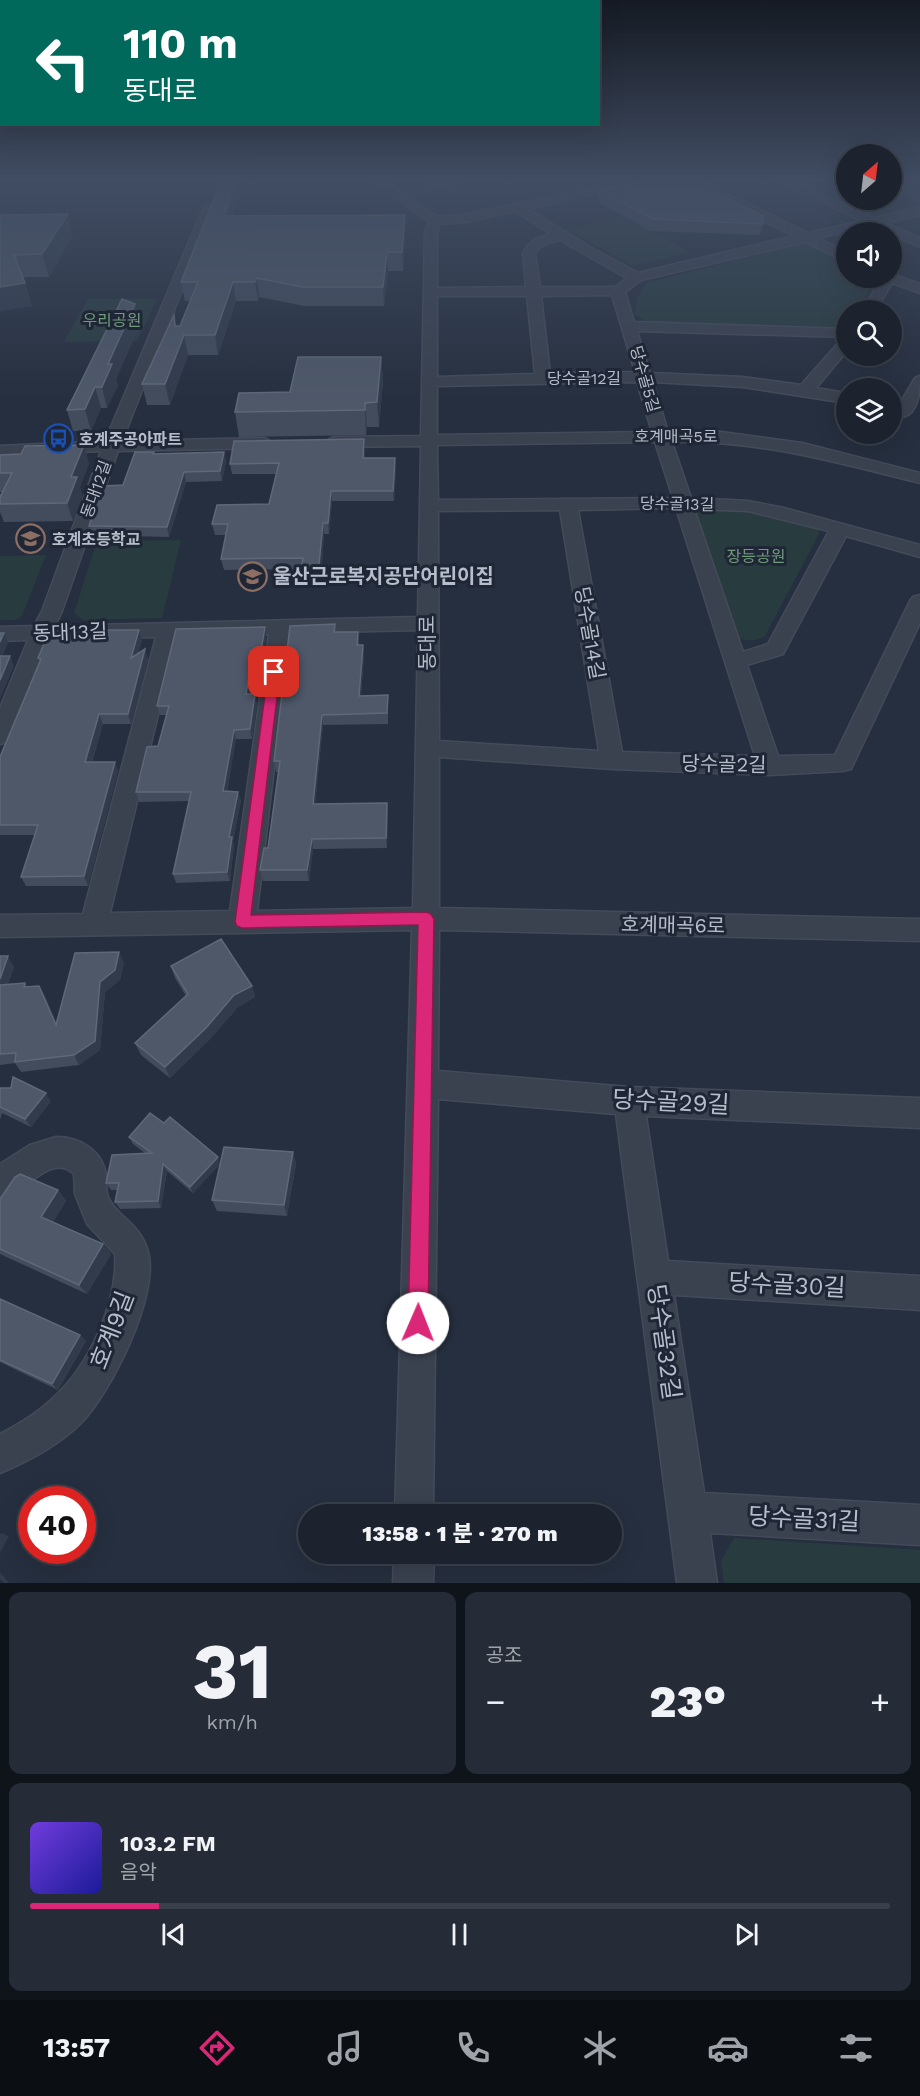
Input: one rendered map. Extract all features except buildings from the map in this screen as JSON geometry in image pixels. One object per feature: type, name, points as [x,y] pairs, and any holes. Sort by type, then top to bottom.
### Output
[{"type":"street","name":"동대12길","points":[[0,736],[52,611],[111,446],[190,253]]},
{"type":"street","name":"동대로","points":[[414,1504],[426,919],[431,253]]},
{"type":"street","points":[[530,253],[543,378]]},
{"type":"street","points":[[594,253],[636,277]]},
{"type":"street","points":[[430,292],[618,291],[636,277],[738,253]]},
{"type":"street","points":[[902,283],[920,289]]},
{"type":"street","name":"당수골5길","points":[[618,291],[661,435],[770,766]]},
{"type":"street","points":[[630,326],[836,333]]},
{"type":"street","points":[[806,389],[836,354]]},
{"type":"street","name":"당수골12길","points":[[429,382],[543,378],[716,380],[806,389],[836,396]]},
{"type":"street","points":[[902,404],[920,381]]},
{"type":"street","points":[[902,411],[920,416]]},
{"type":"street","name":"호계매곡5로","points":[[316,442],[714,436],[772,442],[920,478]]},
{"type":"street","points":[[0,451],[111,446],[283,443]]},
{"type":"street","name":"당수골13길","points":[[428,506],[683,503],[748,506],[920,551]]},
{"type":"street","name":"당수골14길","points":[[568,504],[612,761]]},
{"type":"street","points":[[735,661],[776,649],[840,529]]},
{"type":"street","name":"당수골2길","points":[[427,748],[612,761],[770,766],[843,763],[920,602]]},
{"type":"street","name":"동대13길","points":[[0,634],[427,623]]},
{"type":"street","points":[[242,922],[280,627]]},
{"type":"street","points":[[94,924],[168,629]]},
{"type":"street","points":[[0,926],[426,919]]},
{"type":"street","name":"호계매곡6로","points":[[426,919],[920,930]]},
{"type":"street","name":"당수골29길","points":[[422,1084],[629,1101],[920,1113]]},
{"type":"street","name":"당수골32길","points":[[629,1101],[697,1583]]},
{"type":"street","name":"호계9길","points":[[0,1181],[14,1176],[28,1164],[56,1152],[82,1159],[89,1172],[90,1192],[100,1214],[120,1232],[132,1252],[131,1282],[121,1320],[92,1381],[70,1409],[34,1436],[0,1454]]},
{"type":"street","name":"당수골30길","points":[[654,1277],[920,1293]]},
{"type":"street","name":"당수골31길","points":[[688,1512],[920,1525]]},
{"type":"street","points":[[413,1583],[414,1564]]},
{"type":"green space","points":[[610,253],[685,253],[632,266]]},
{"type":"green space","points":[[764,253],[828,253],[836,256],[836,288],[871,288],[865,300],[836,300],[836,328],[649,322],[635,315],[642,290],[647,283]]},
{"type":"green space","name":"우리공원","points":[[88,299],[157,299],[137,341],[64,342]]},
{"type":"green space","name":"장등공원","points":[[700,506],[781,515],[797,519],[820,532],[765,636],[761,638],[750,640],[736,637],[694,512]]},
{"type":"green space","points":[[181,540],[162,618],[83,620],[74,613],[97,541]]},
{"type":"green space","points":[[46,555],[22,616],[15,620],[0,620],[0,556]]},
{"type":"green space","points":[[734,1538],[920,1550],[920,1583],[724,1583],[721,1561]]},
{"type":"place","name":"호계주공아파트","points":[[58,439]]},
{"type":"place","name":"호계초등학교","points":[[31,539]]},
{"type":"place","name":"울산근로복지공단어린이집","points":[[252,576]]},
{"type":"route","points":[[274,672],[242,922],[426,919],[418,1323]]}]
